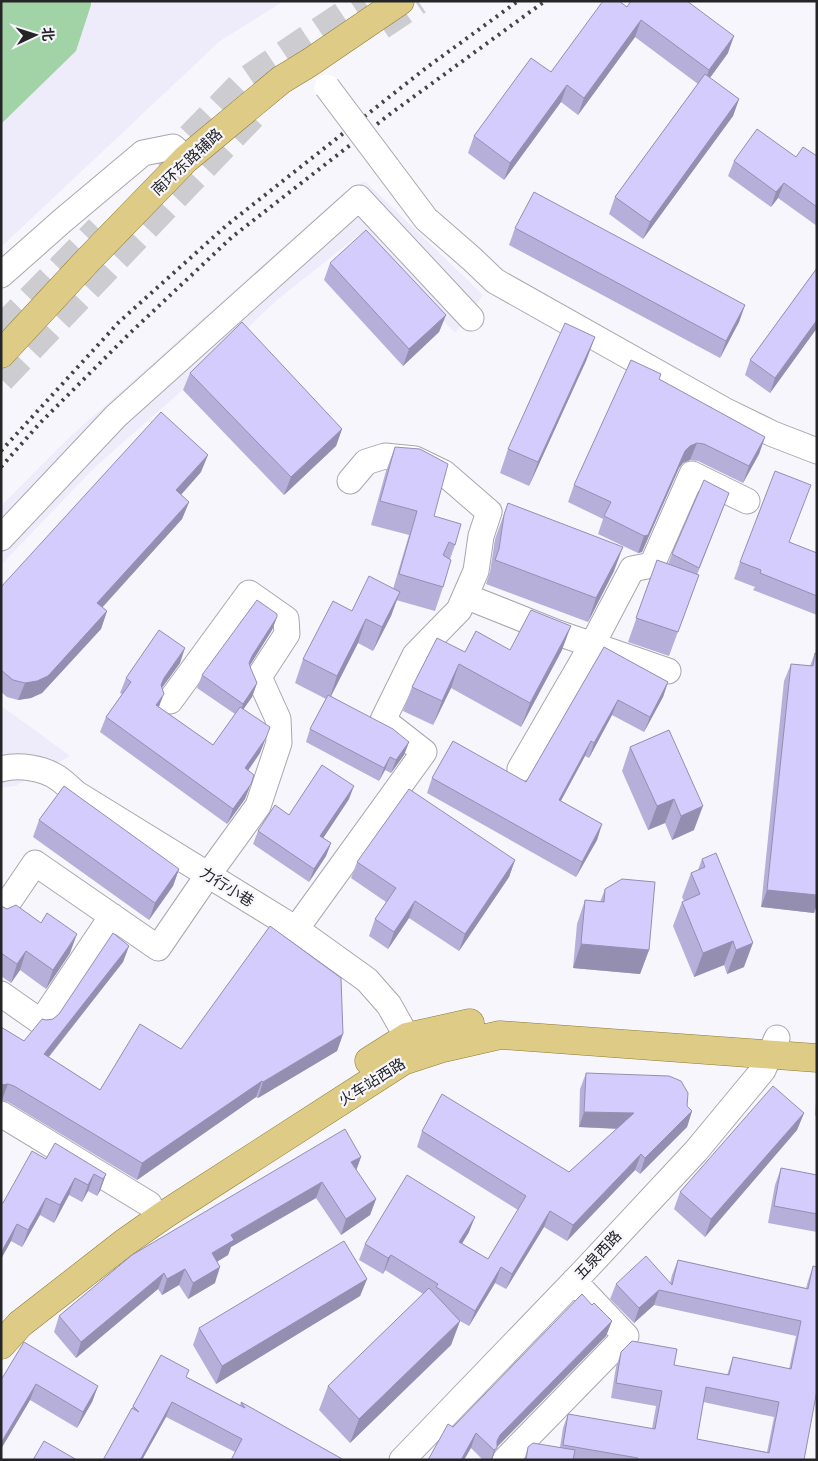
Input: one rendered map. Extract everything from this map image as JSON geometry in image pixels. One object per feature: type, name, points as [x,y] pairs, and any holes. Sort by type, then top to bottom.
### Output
[{"type":"main road","name":"南环东路辅路","points":[[1,354],[89,259],[186,159],[281,80],[400,1]]},
{"type":"main road","name":"火车站西路","points":[[1,1318],[94,1242],[149,1204],[411,1047],[443,1048],[500,1035],[773,1046],[817,1042]]},
{"type":"main road","name":"火车站西路","points":[[773,1046],[817,1058]]},
{"type":"main road","name":"火车站西路","points":[[1,1345],[20,1324],[105,1257],[164,1215],[403,1061],[411,1047]]},
{"type":"street","points":[[309,62],[426,219],[495,281],[724,410],[773,434],[817,451]]},
{"type":"street","points":[[1,275],[143,152],[173,147],[186,159]]},
{"type":"street","points":[[1,538],[116,416],[359,198],[471,318]]},
{"type":"street","points":[[296,929],[424,752],[383,720],[415,654],[459,610],[476,572],[481,536],[489,512],[444,473],[415,459],[385,456],[366,462],[350,481]]},
{"type":"street","points":[[520,769],[592,645],[632,569],[652,564],[692,474],[747,501]]},
{"type":"street","points":[[1,913],[35,863],[158,948],[258,806],[280,743],[278,719],[259,677],[287,634],[286,620],[249,593],[170,701]]},
{"type":"street","points":[[465,596],[592,645],[668,671]]},
{"type":"street","name":"力行小巷","points":[[1,769],[8,767],[33,768],[57,777],[77,794],[296,929],[367,980],[389,1005],[411,1047]]},
{"type":"street","points":[[1,994],[41,1022],[112,916]]},
{"type":"street","name":"五泉西路","points":[[402,1460],[696,1151],[763,1070],[773,1046]]},
{"type":"street","points":[[1,1114],[149,1204]]},
{"type":"street","points":[[505,1460],[626,1336],[574,1281]]},
{"type":"shaded area","points":[[1,1],[284,1],[220,41],[1,247]]},
{"type":"shaded area","points":[[365,181],[483,295],[455,333],[360,234],[277,300],[178,394],[93,469],[1,565],[1,506],[72,435],[345,192]]},
{"type":"shaded area","points":[[1,706],[70,756],[15,786],[1,788]]},
{"type":"green space","points":[[1,1],[91,1],[91,5],[76,51],[1,124]]},
{"type":"building","points":[[603,1],[619,1],[627,7],[631,1],[687,1],[734,36],[709,70],[641,20],[584,98],[567,85],[510,163],[474,136],[531,58],[551,72]]},
{"type":"building","points":[[705,74],[739,99],[650,222],[615,197]]},
{"type":"building","points":[[757,129],[796,157],[803,147],[817,156],[817,207],[784,183],[776,192],[734,161]]},
{"type":"building","points":[[534,192],[745,305],[726,341],[515,228]]},
{"type":"building","points":[[366,230],[446,315],[409,349],[330,263]]},
{"type":"building","points":[[817,268],[817,320],[775,378],[750,360]]},
{"type":"building","points":[[242,322],[342,429],[291,477],[190,373]]},
{"type":"building","points":[[565,323],[595,337],[538,462],[508,449]]},
{"type":"building","points":[[631,360],[661,374],[659,379],[765,437],[749,466],[704,444],[697,443],[690,446],[685,451],[648,535],[644,536],[604,516],[611,502],[574,485]]},
{"type":"building","points":[[161,412],[208,455],[176,490],[189,502],[97,603],[107,611],[48,676],[37,681],[25,683],[13,680],[1,670],[1,587]]},
{"type":"building","points":[[395,447],[420,449],[448,464],[434,516],[461,524],[455,545],[449,542],[443,555],[451,560],[443,587],[399,574],[417,511],[380,501]]},
{"type":"building","points":[[775,471],[811,485],[789,542],[817,553],[817,596],[760,573],[761,570],[740,562]]},
{"type":"building","points":[[704,480],[729,493],[699,568],[672,554]]},
{"type":"building","points":[[508,503],[623,547],[596,598],[495,560]]},
{"type":"building","points":[[657,560],[699,575],[678,632],[636,618]]},
{"type":"building","points":[[369,576],[400,592],[382,627],[366,619],[337,676],[303,659],[333,601],[352,611]]},
{"type":"building","points":[[257,600],[277,614],[277,617],[249,663],[257,683],[243,704],[202,675]]},
{"type":"building","points":[[531,610],[571,626],[530,703],[459,664],[442,701],[412,687],[437,638],[465,652],[476,631],[510,650]]},
{"type":"building","points":[[159,630],[185,648],[164,678],[161,685],[164,694],[156,705],[213,745],[240,707],[270,727],[266,738],[245,768],[254,775],[251,784],[233,809],[106,717],[131,682],[126,678]]},
{"type":"building","points":[[604,647],[668,682],[650,717],[618,700],[594,743],[591,741],[559,800],[602,824],[582,862],[432,778],[453,741],[526,782]]},
{"type":"building","points":[[815,653],[817,653],[817,895],[767,890],[791,664],[813,666]]},
{"type":"building","points":[[328,695],[393,729],[409,742],[396,760],[390,757],[384,768],[310,729]]},
{"type":"building","points":[[669,730],[703,806],[681,816],[674,799],[657,806],[630,747]]},
{"type":"building","points":[[322,765],[354,786],[320,836],[331,843],[314,869],[258,831],[275,805],[289,815]]},
{"type":"building","points":[[64,786],[179,869],[155,903],[39,820]]},
{"type":"building","points":[[409,789],[515,860],[465,934],[415,901],[394,932],[375,919],[396,888],[357,862]]},
{"type":"building","points":[[716,853],[753,943],[736,950],[733,941],[703,953],[682,902],[700,894],[691,873],[705,867],[702,859]]},
{"type":"building","points":[[622,879],[655,882],[649,950],[581,944],[585,900],[604,902],[605,889]]},
{"type":"building","points":[[16,905],[41,923],[47,913],[77,934],[53,970],[26,951],[17,964],[1,953],[1,906],[7,909]]},
{"type":"building","points":[[270,926],[341,978],[343,1034],[262,1081],[142,1163],[14,1086],[8,1084],[1,1085],[1,1027],[24,1041],[42,1019],[53,1019],[59,1014],[113,933],[129,946],[44,1054],[100,1090],[140,1024],[181,1049]]},
{"type":"building","points":[[586,1073],[669,1076],[681,1081],[688,1093],[687,1106],[692,1111],[645,1158],[641,1154],[573,1225],[550,1211],[512,1274],[501,1267],[475,1311],[436,1287],[438,1284],[391,1255],[388,1258],[365,1244],[407,1175],[475,1217],[459,1242],[488,1259],[526,1196],[422,1131],[442,1094],[569,1172],[634,1113],[584,1112]]},
{"type":"building","points":[[773,1086],[804,1113],[711,1219],[680,1192]]},
{"type":"building","points":[[345,1129],[361,1157],[351,1162],[376,1199],[346,1219],[322,1182],[231,1235],[234,1240],[212,1253],[220,1267],[193,1283],[185,1269],[167,1279],[164,1273],[81,1342],[59,1316],[132,1255]]},
{"type":"building","points":[[55,1143],[106,1174],[103,1179],[94,1174],[88,1185],[75,1178],[60,1205],[46,1198],[28,1230],[17,1224],[1,1251],[1,1203],[3,1203],[32,1151],[46,1159]]},
{"type":"building","points":[[781,1168],[817,1175],[817,1214],[774,1206]]},
{"type":"building","points":[[344,1241],[367,1279],[222,1366],[199,1328]]},
{"type":"building","points":[[646,1256],[672,1285],[678,1260],[808,1289],[813,1266],[817,1267],[817,1390],[804,1460],[637,1460],[638,1458],[563,1445],[568,1414],[655,1429],[662,1391],[616,1383],[621,1352],[632,1341],[677,1349],[674,1365],[729,1375],[733,1357],[791,1369],[801,1321],[659,1290],[639,1308],[616,1284]],"holes":[[[706,1387],[779,1402],[769,1453],[697,1439]]]},
{"type":"building","points":[[429,1288],[460,1321],[359,1419],[328,1386]]},
{"type":"building","points":[[582,1294],[612,1321],[500,1435],[497,1441],[497,1448],[494,1450],[476,1433],[461,1460],[428,1460],[448,1424],[453,1427]]},
{"type":"building","points":[[24,1342],[98,1386],[83,1412],[36,1384],[1,1443],[1,1380]]},
{"type":"building","points":[[161,1355],[189,1370],[186,1377],[245,1408],[241,1402],[344,1460],[231,1460],[242,1439],[172,1402],[140,1460],[103,1460],[132,1408],[139,1412],[133,1406]]},
{"type":"building","points":[[44,1441],[77,1460],[33,1460]]},
{"type":"building","points":[[533,1443],[575,1450],[573,1460],[526,1460],[528,1447]]},
{"type":"tunnel","points":[[161,167],[245,81],[364,1]]},
{"type":"tunnel","points":[[381,26],[418,1]]},
{"type":"tunnel","points":[[1,379],[252,116]]},
{"type":"tunnel","points":[[1,329],[99,229]]},
{"type":"railway","points":[[1,451],[119,322],[227,225],[426,68],[518,1]]},
{"type":"railway","points":[[1,467],[40,423],[129,334],[232,237],[390,114],[545,1]]}]
